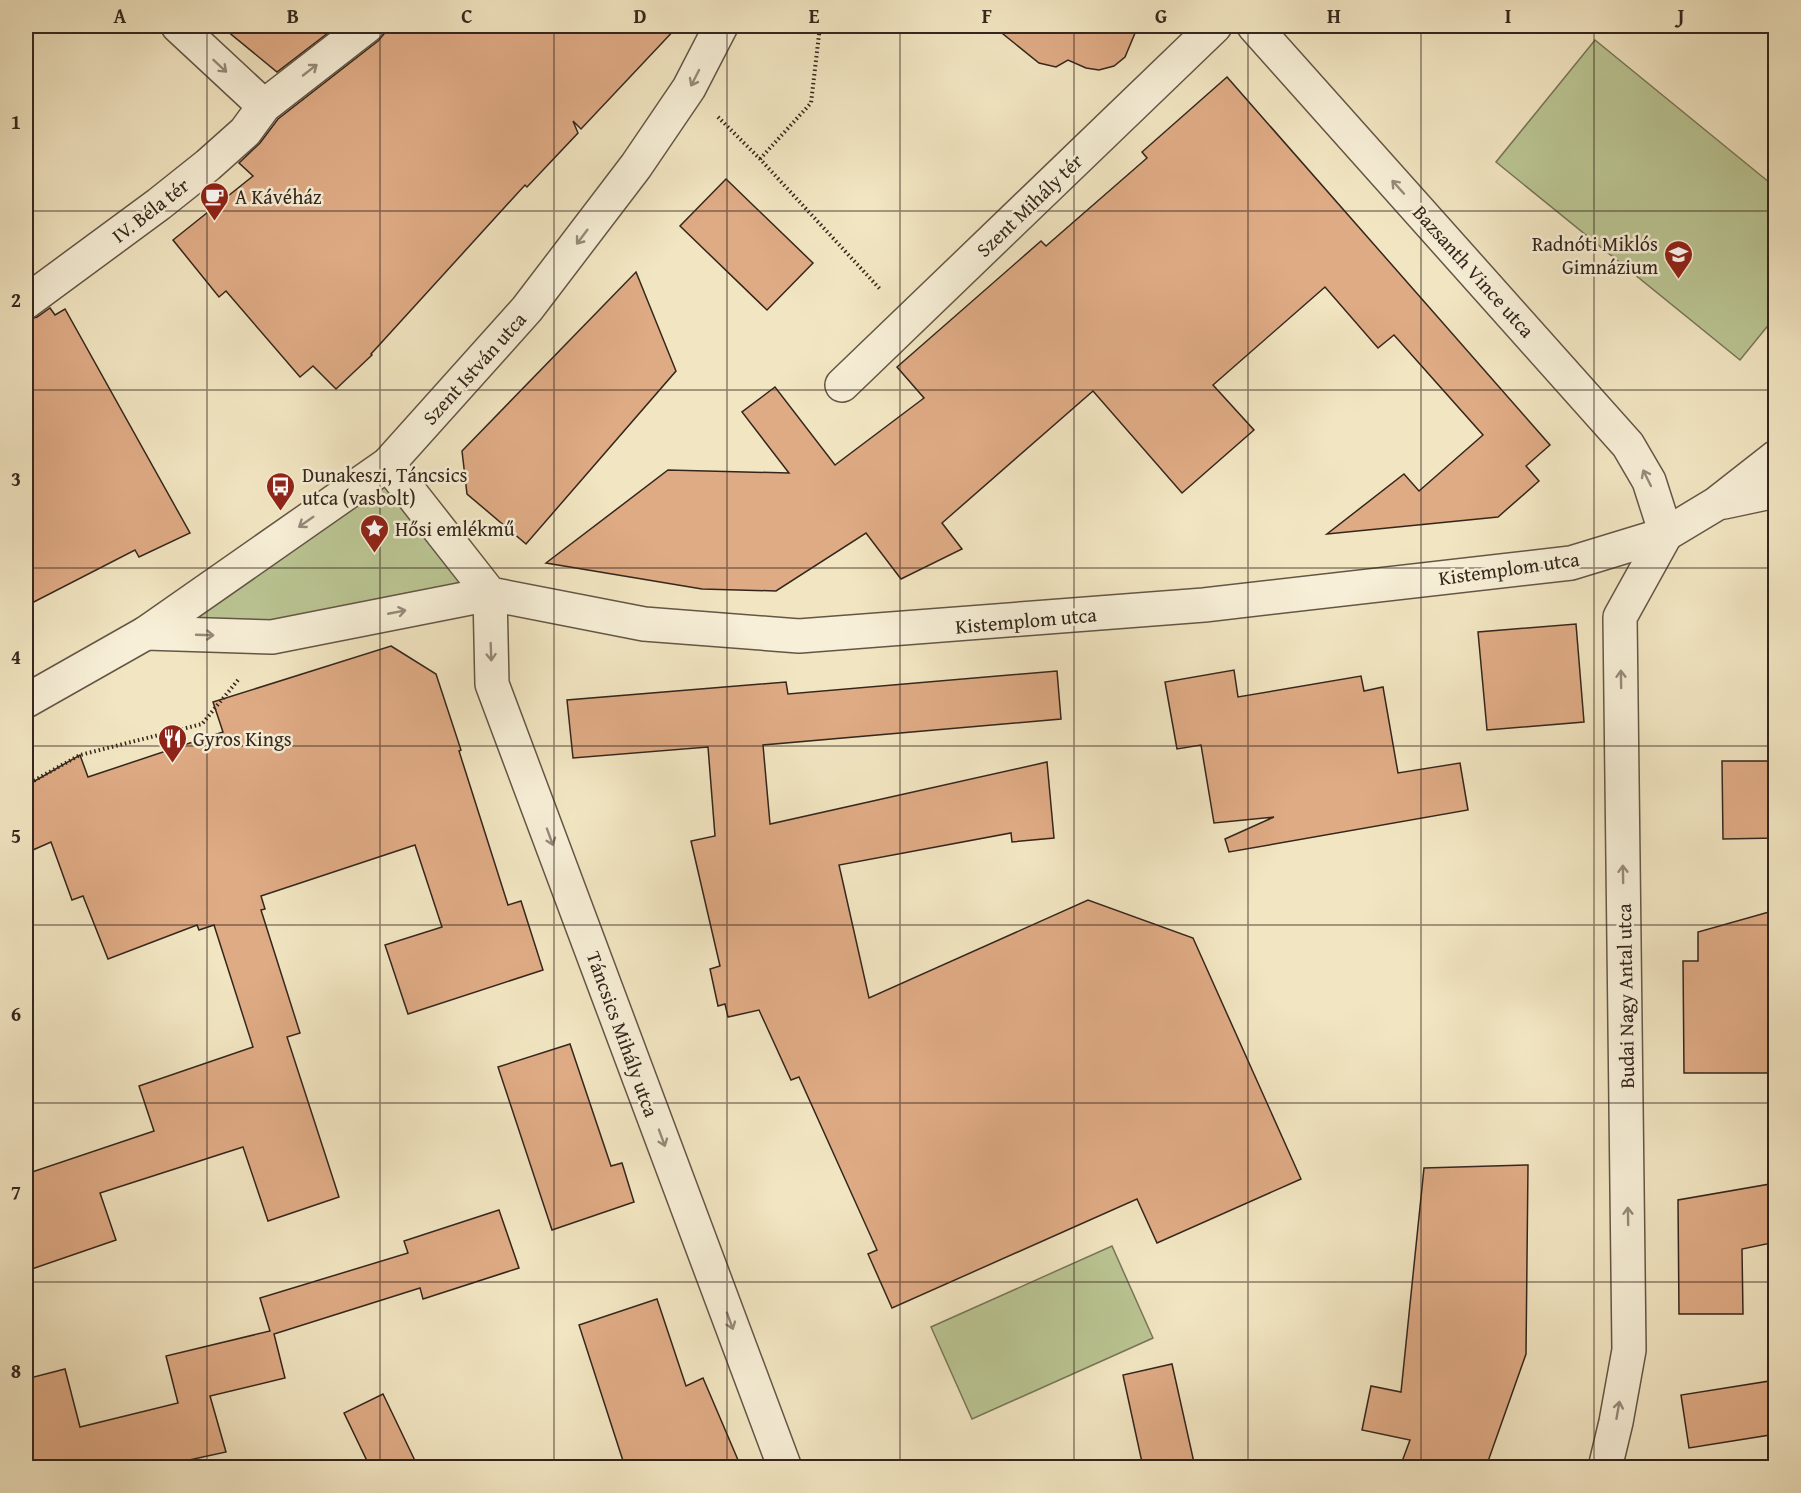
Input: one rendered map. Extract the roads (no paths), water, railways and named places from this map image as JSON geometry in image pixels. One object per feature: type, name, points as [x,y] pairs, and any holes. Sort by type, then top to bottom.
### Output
[{"type":"street","points":[[178,26],[264,106]]},
{"type":"street","name":"IV. Béla tér","points":[[26,302],[208,165],[245,132],[264,106],[367,26]]},
{"type":"street","name":"Szent István utca","points":[[26,701],[146,633],[388,464],[527,309],[636,166],[689,88],[721,26]]},
{"type":"street","name":"Szent Mihály tér","points":[[842,385],[1215,26]]},
{"type":"street","name":"Bazsanth Vince utca","points":[[1254,26],[1628,445],[1649,481],[1666,534]]},
{"type":"street","points":[[1716,504],[1776,457]]},
{"type":"street","points":[[146,633],[272,637],[490,594],[388,464]]},
{"type":"street","points":[[1716,504],[1776,491]]},
{"type":"street","name":"Kistemplom utca","points":[[490,594],[644,624],[799,636],[1204,605],[1571,563],[1666,534],[1716,504]]},
{"type":"street","name":"Budai Nagy Antal utca","points":[[1605,1467],[1629,1350],[1620,617],[1666,534]]},
{"type":"street","name":"Táncsics Mihály utca","points":[[490,594],[492,684],[785,1467]]},
{"type":"place","name":"A Kávéház","points":[[214,222]]},
{"type":"place","name":"Radnóti Miklós Gimnázium","points":[[1679,280]]},
{"type":"place","name":"Dunakeszi, Táncsics utca (vasbolt)","points":[[281,512]]},
{"type":"place","name":"Hősi emlékmű","points":[[374,554]]},
{"type":"place","name":"Gyros Kings","points":[[172,764]]}]
